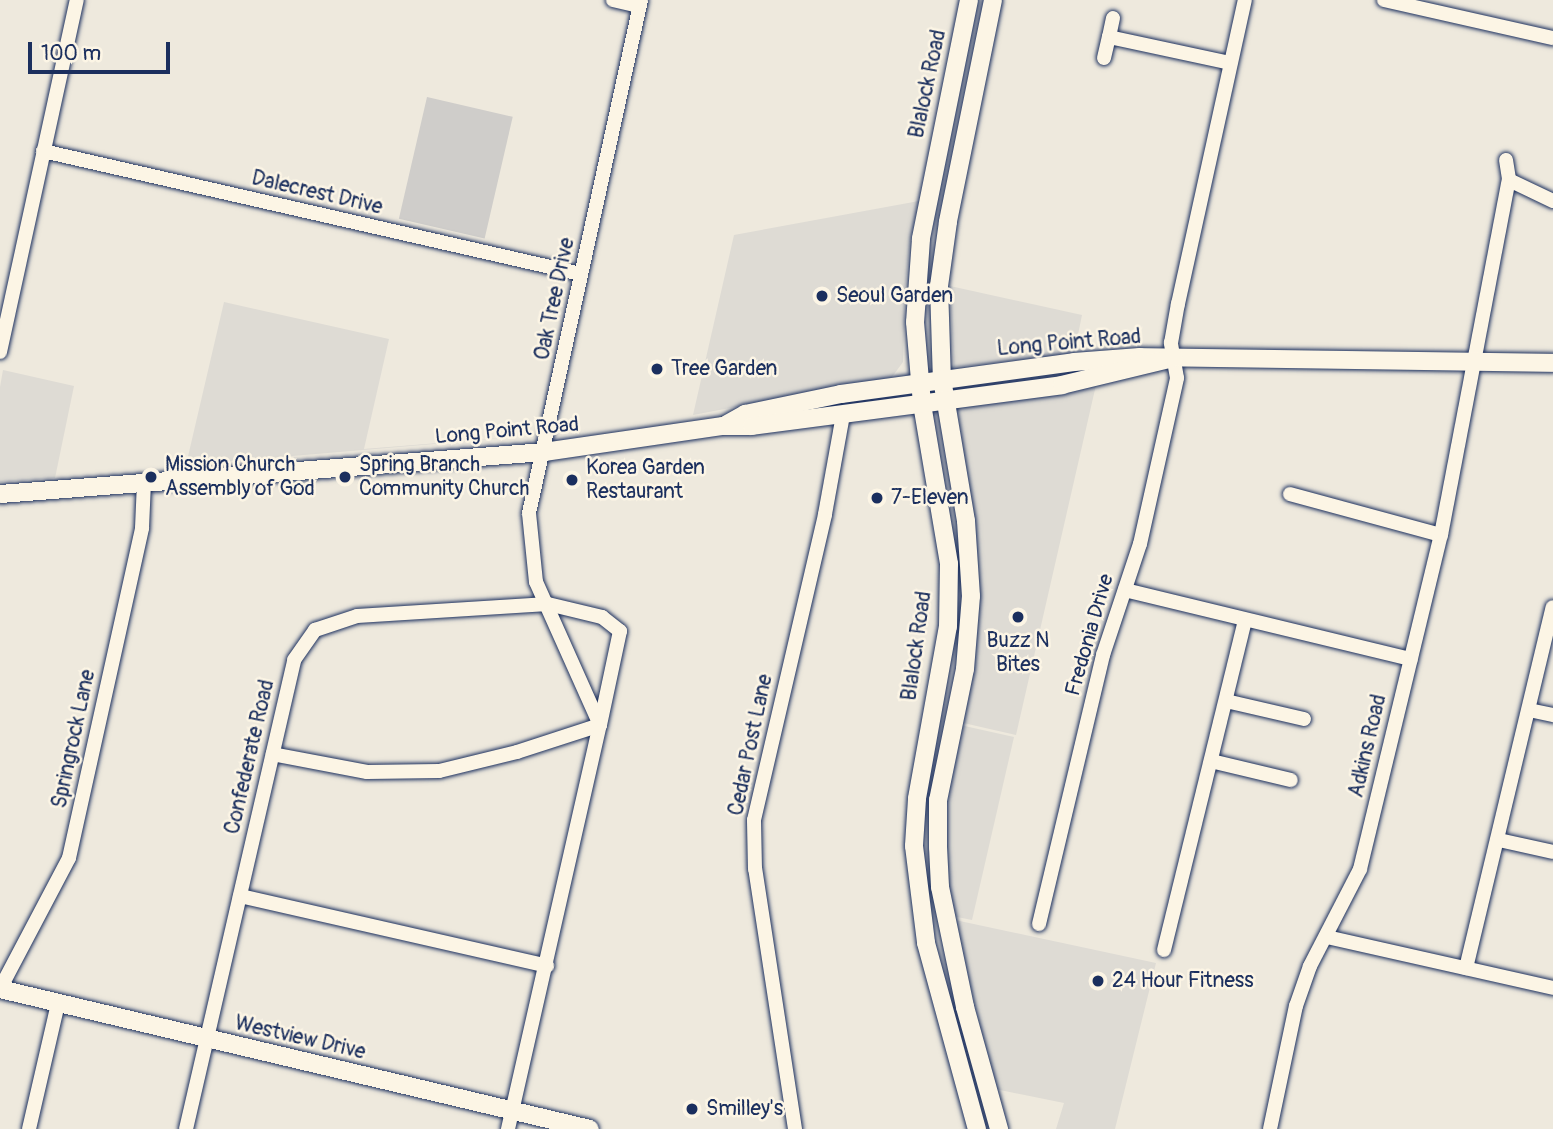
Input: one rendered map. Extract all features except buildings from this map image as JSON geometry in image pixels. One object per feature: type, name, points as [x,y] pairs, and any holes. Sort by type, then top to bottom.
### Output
[{"type":"main road","name":"Blalock Road","points":[[969,0],[925,217],[915,322],[922,404],[949,564],[947,626],[917,799],[914,846],[926,943],[977,1129]]},
{"type":"main road","points":[[993,0],[948,222],[939,286],[942,379],[971,559],[965,669],[938,800],[940,887],[965,1007],[999,1129]]},
{"type":"main road","points":[[948,100],[971,105]]},
{"type":"main road","points":[[925,217],[948,222]]},
{"type":"main road","name":"Long Point Road","points":[[0,494],[544,452],[723,426],[752,426],[843,415],[1062,385],[1174,358]]},
{"type":"main road","name":"Long Point Road","points":[[723,426],[745,415],[920,381],[1074,362],[1174,358],[1553,363]]},
{"type":"main road","points":[[949,564],[971,559]]},
{"type":"main road","points":[[932,708],[954,713]]},
{"type":"main road","points":[[918,891],[940,887]]},
{"type":"main road","name":"Westview Drive","points":[[0,989],[590,1129]]},
{"type":"main road","points":[[944,1009],[965,1007]]},
{"type":"street","points":[[0,352],[77,0]]},
{"type":"street","points":[[613,0],[640,3]]},
{"type":"street","name":"Fredonia Drive","points":[[1039,924],[1103,654],[1140,544],[1177,378],[1171,343],[1178,304],[1245,0]]},
{"type":"street","points":[[1384,0],[1553,38]]},
{"type":"street","name":"Oak Tree Drive","points":[[600,725],[536,582],[529,513],[640,3]]},
{"type":"street","points":[[1104,58],[1113,18]]},
{"type":"street","points":[[1109,37],[1230,63]]},
{"type":"street","name":"Dalecrest Drive","points":[[43,151],[581,274]]},
{"type":"street","points":[[1506,160],[1509,180],[1553,201]]},
{"type":"street","name":"Adkins Road","points":[[1270,1129],[1296,1007],[1310,966],[1360,869],[1441,535],[1460,444],[1472,361],[1509,180]]},
{"type":"street","name":"Cedar Post Lane","points":[[795,1129],[755,869],[754,820],[825,514],[843,415]]},
{"type":"street","name":"Springrock Lane","points":[[0,989],[69,858],[142,528],[144,483]]},
{"type":"street","points":[[1290,494],[1441,535]]},
{"type":"street","points":[[1125,590],[1411,659]]},
{"type":"street","points":[[508,1129],[547,966],[620,631],[602,617],[548,604]]},
{"type":"street","name":"Confederate Road","points":[[186,1129],[294,660],[315,630],[356,616],[548,604]]},
{"type":"street","points":[[1466,968],[1553,607]]},
{"type":"street","points":[[1164,950],[1245,620]]},
{"type":"street","points":[[1226,701],[1304,719]]},
{"type":"street","points":[[1529,710],[1553,715]]},
{"type":"street","points":[[273,754],[367,772],[439,771],[517,752],[600,725]]},
{"type":"street","points":[[1211,761],[1291,780]]},
{"type":"street","points":[[1499,839],[1553,852]]},
{"type":"street","points":[[240,896],[547,966]]},
{"type":"street","points":[[1327,937],[1553,988]]},
{"type":"street","points":[[29,1129],[58,1003]]},
{"type":"shaded area","points":[[427,97],[513,117],[485,239],[399,219]]},
{"type":"shaded area","points":[[919,201],[910,240],[905,290],[903,362],[892,377],[693,415],[734,235]]},
{"type":"shaded area","points":[[950,286],[1082,315],[1074,354],[954,367]]},
{"type":"shaded area","points":[[224,302],[389,339],[364,449],[527,436],[186,465]]},
{"type":"shaded area","points":[[3,370],[74,386],[55,478],[0,482],[0,387]]},
{"type":"shaded area","points":[[1096,385],[1016,735],[959,722],[977,550],[957,406]]},
{"type":"shaded area","points":[[960,725],[1014,737],[972,920],[952,916],[946,852],[949,791]]},
{"type":"shaded area","points":[[955,920],[1156,963],[1115,1129],[1056,1129],[1064,1103],[995,1089]]},
{"type":"place","name":"Seoul Garden","points":[[822,296]]},
{"type":"place","name":"Tree Garden","points":[[657,369]]},
{"type":"place","name":"Mission Church Assembly of God","points":[[151,477]]},
{"type":"place","name":"Spring Branch Community Church","points":[[345,477]]},
{"type":"place","name":"Korea Garden Restaurant","points":[[572,480]]},
{"type":"place","name":"7-Eleven","points":[[877,498]]},
{"type":"place","name":"Buzz N Bites","points":[[1018,617]]},
{"type":"place","name":"24 Hour Fitness","points":[[1098,981]]},
{"type":"place","name":"Smilley's","points":[[692,1109]]}]
